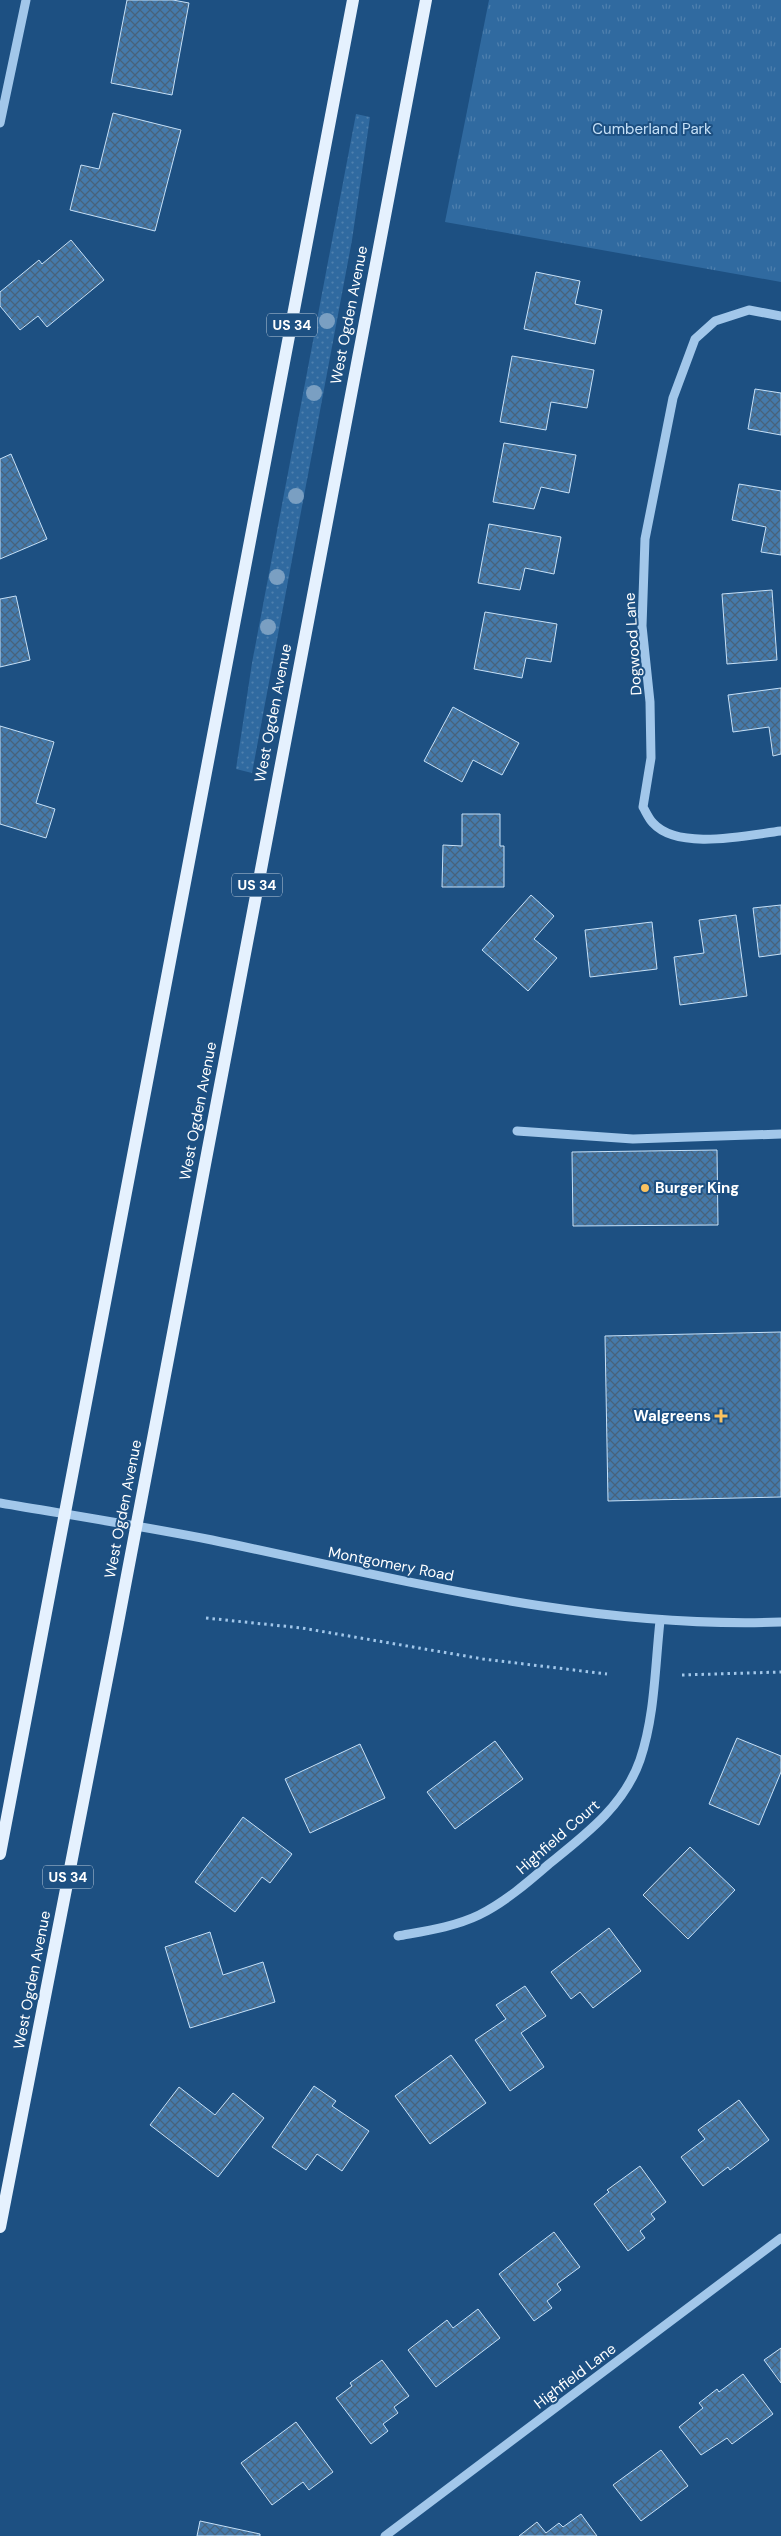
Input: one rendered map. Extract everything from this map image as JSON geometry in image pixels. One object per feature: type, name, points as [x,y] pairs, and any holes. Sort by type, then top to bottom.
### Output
[{"type":"main road","name":"US 34","points":[[0,1854],[354,0]]},
{"type":"main road","name":"West Ogden Avenue","points":[[0,2227],[136,1527],[426,0]]},
{"type":"street","points":[[0,123],[26,0]]},
{"type":"street","name":"Dogwood Lane","points":[[781,316],[749,310],[715,321],[694,339],[673,398],[645,539],[642,626],[650,702],[650,758],[643,807],[654,825],[676,836],[715,840],[781,831]]},
{"type":"street","points":[[517,1130],[624,1138],[781,1134]]},
{"type":"street","name":"Montgomery Road","points":[[0,1503],[211,1540],[408,1583],[582,1613],[660,1621],[781,1622]]},
{"type":"street","name":"Highfield Court","points":[[398,1936],[441,1928],[478,1916],[510,1897],[599,1823],[616,1802],[640,1760],[650,1711],[660,1621]]},
{"type":"street","name":"Highfield Lane","points":[[385,2536],[781,2238]]},
{"type":"path","points":[[206,1618],[302,1628],[483,1659],[607,1674]]},
{"type":"path","points":[[682,1675],[781,1672]]},
{"type":"green space","name":"Cumberland Park","points":[[489,0],[781,0],[781,282],[445,222]]},
{"type":"green space","points":[[356,114],[370,117],[352,240],[252,773],[236,769],[252,663]]},
{"type":"building","points":[[127,0],[173,0],[189,3],[172,95],[111,83]]},
{"type":"building","points":[[113,113],[181,130],[155,231],[70,210],[81,165],[99,169]]},
{"type":"building","points":[[71,240],[104,280],[47,327],[38,316],[20,330],[0,306],[0,292],[39,260],[42,264]]},
{"type":"building","points":[[536,272],[580,281],[575,304],[602,310],[595,344],[524,329]]},
{"type":"building","points":[[512,356],[594,370],[587,408],[551,402],[546,430],[500,422]]},
{"type":"building","points":[[755,389],[781,393],[781,435],[748,429]]},
{"type":"building","points":[[504,443],[576,455],[569,493],[541,487],[534,509],[493,502]]},
{"type":"building","points":[[11,454],[47,539],[0,559],[0,459]]},
{"type":"building","points":[[739,484],[781,491],[781,555],[761,552],[766,527],[732,520]]},
{"type":"building","points":[[489,524],[561,537],[554,574],[525,568],[520,590],[478,583]]},
{"type":"building","points":[[772,590],[777,660],[727,664],[722,594]]},
{"type":"building","points":[[16,596],[30,660],[0,667],[0,599]]},
{"type":"building","points":[[485,612],[557,624],[551,662],[526,658],[522,678],[474,669]]},
{"type":"building","points":[[781,688],[781,754],[773,756],[769,727],[733,732],[728,695]]},
{"type":"building","points":[[453,707],[519,743],[502,775],[473,760],[462,782],[424,761]]},
{"type":"building","points":[[0,726],[54,742],[36,803],[55,809],[46,838],[0,824]]},
{"type":"building","points":[[462,814],[500,814],[500,846],[504,846],[504,887],[442,887],[443,845],[462,846]]},
{"type":"building","points":[[531,895],[554,916],[534,939],[557,958],[528,991],[482,950]]},
{"type":"building","points":[[781,905],[781,954],[759,957],[753,908]]},
{"type":"building","points":[[736,915],[747,996],[680,1005],[674,957],[704,953],[699,920]]},
{"type":"building","points":[[652,922],[657,969],[590,977],[585,930]]},
{"type":"building","name":"Burger King","points":[[717,1150],[718,1225],[573,1226],[572,1152]]},
{"type":"building","name":"Walgreens","points":[[781,1332],[781,1497],[608,1501],[605,1336]]},
{"type":"building","points":[[737,1738],[781,1756],[781,1772],[759,1825],[709,1804]]},
{"type":"building","points":[[495,1741],[523,1779],[455,1829],[427,1792]]},
{"type":"building","points":[[360,1744],[385,1798],[310,1833],[285,1779]]},
{"type":"building","points":[[243,1817],[292,1854],[270,1883],[262,1877],[235,1912],[195,1882]]},
{"type":"building","points":[[690,1847],[735,1890],[688,1939],[643,1895]]},
{"type":"building","points":[[609,1928],[641,1971],[593,2008],[580,1992],[571,1999],[551,1972]]},
{"type":"building","points":[[210,1932],[223,1975],[263,1962],[275,2002],[190,2028],[165,1947]]},
{"type":"building","points":[[525,1986],[546,2016],[521,2033],[544,2067],[510,2091],[475,2040],[506,2019],[496,2005]]},
{"type":"building","points":[[451,2055],[486,2103],[430,2144],[395,2096]]},
{"type":"building","points":[[314,2086],[336,2101],[332,2106],[369,2131],[342,2171],[317,2154],[306,2170],[272,2147]]},
{"type":"building","points":[[179,2087],[215,2115],[233,2093],[264,2118],[218,2177],[150,2125]]},
{"type":"building","points":[[739,2100],[769,2140],[730,2170],[728,2167],[703,2186],[681,2157],[705,2139],[698,2130]]},
{"type":"building","points":[[640,2166],[666,2202],[651,2214],[655,2219],[640,2231],[645,2238],[628,2251],[594,2204],[609,2192],[607,2190]]},
{"type":"building","points":[[554,2232],[580,2267],[557,2284],[561,2290],[547,2301],[552,2308],[534,2321],[499,2274]]},
{"type":"building","points":[[478,2309],[500,2338],[436,2387],[408,2350],[447,2320],[453,2328]]},
{"type":"building","points":[[781,2348],[781,2383],[764,2360]]},
{"type":"building","points":[[382,2360],[409,2396],[394,2407],[398,2413],[383,2424],[388,2431],[371,2444],[336,2398],[352,2386],[350,2383]]},
{"type":"building","points":[[743,2374],[773,2414],[732,2444],[727,2438],[701,2455],[679,2427],[703,2408],[699,2403],[717,2389],[719,2392]]},
{"type":"building","points":[[296,2422],[333,2472],[309,2490],[303,2482],[272,2505],[241,2463]]},
{"type":"building","points":[[661,2450],[688,2486],[641,2521],[613,2485]]},
{"type":"building","points":[[581,2514],[597,2536],[519,2536],[537,2522],[546,2533],[559,2523],[563,2527]]},
{"type":"building","points":[[200,2521],[260,2534],[260,2536],[197,2536]]},
{"type":"place","name":"Burger King","points":[[645,1188]]},
{"type":"place","name":"Walgreens","points":[[721,1416]]}]
